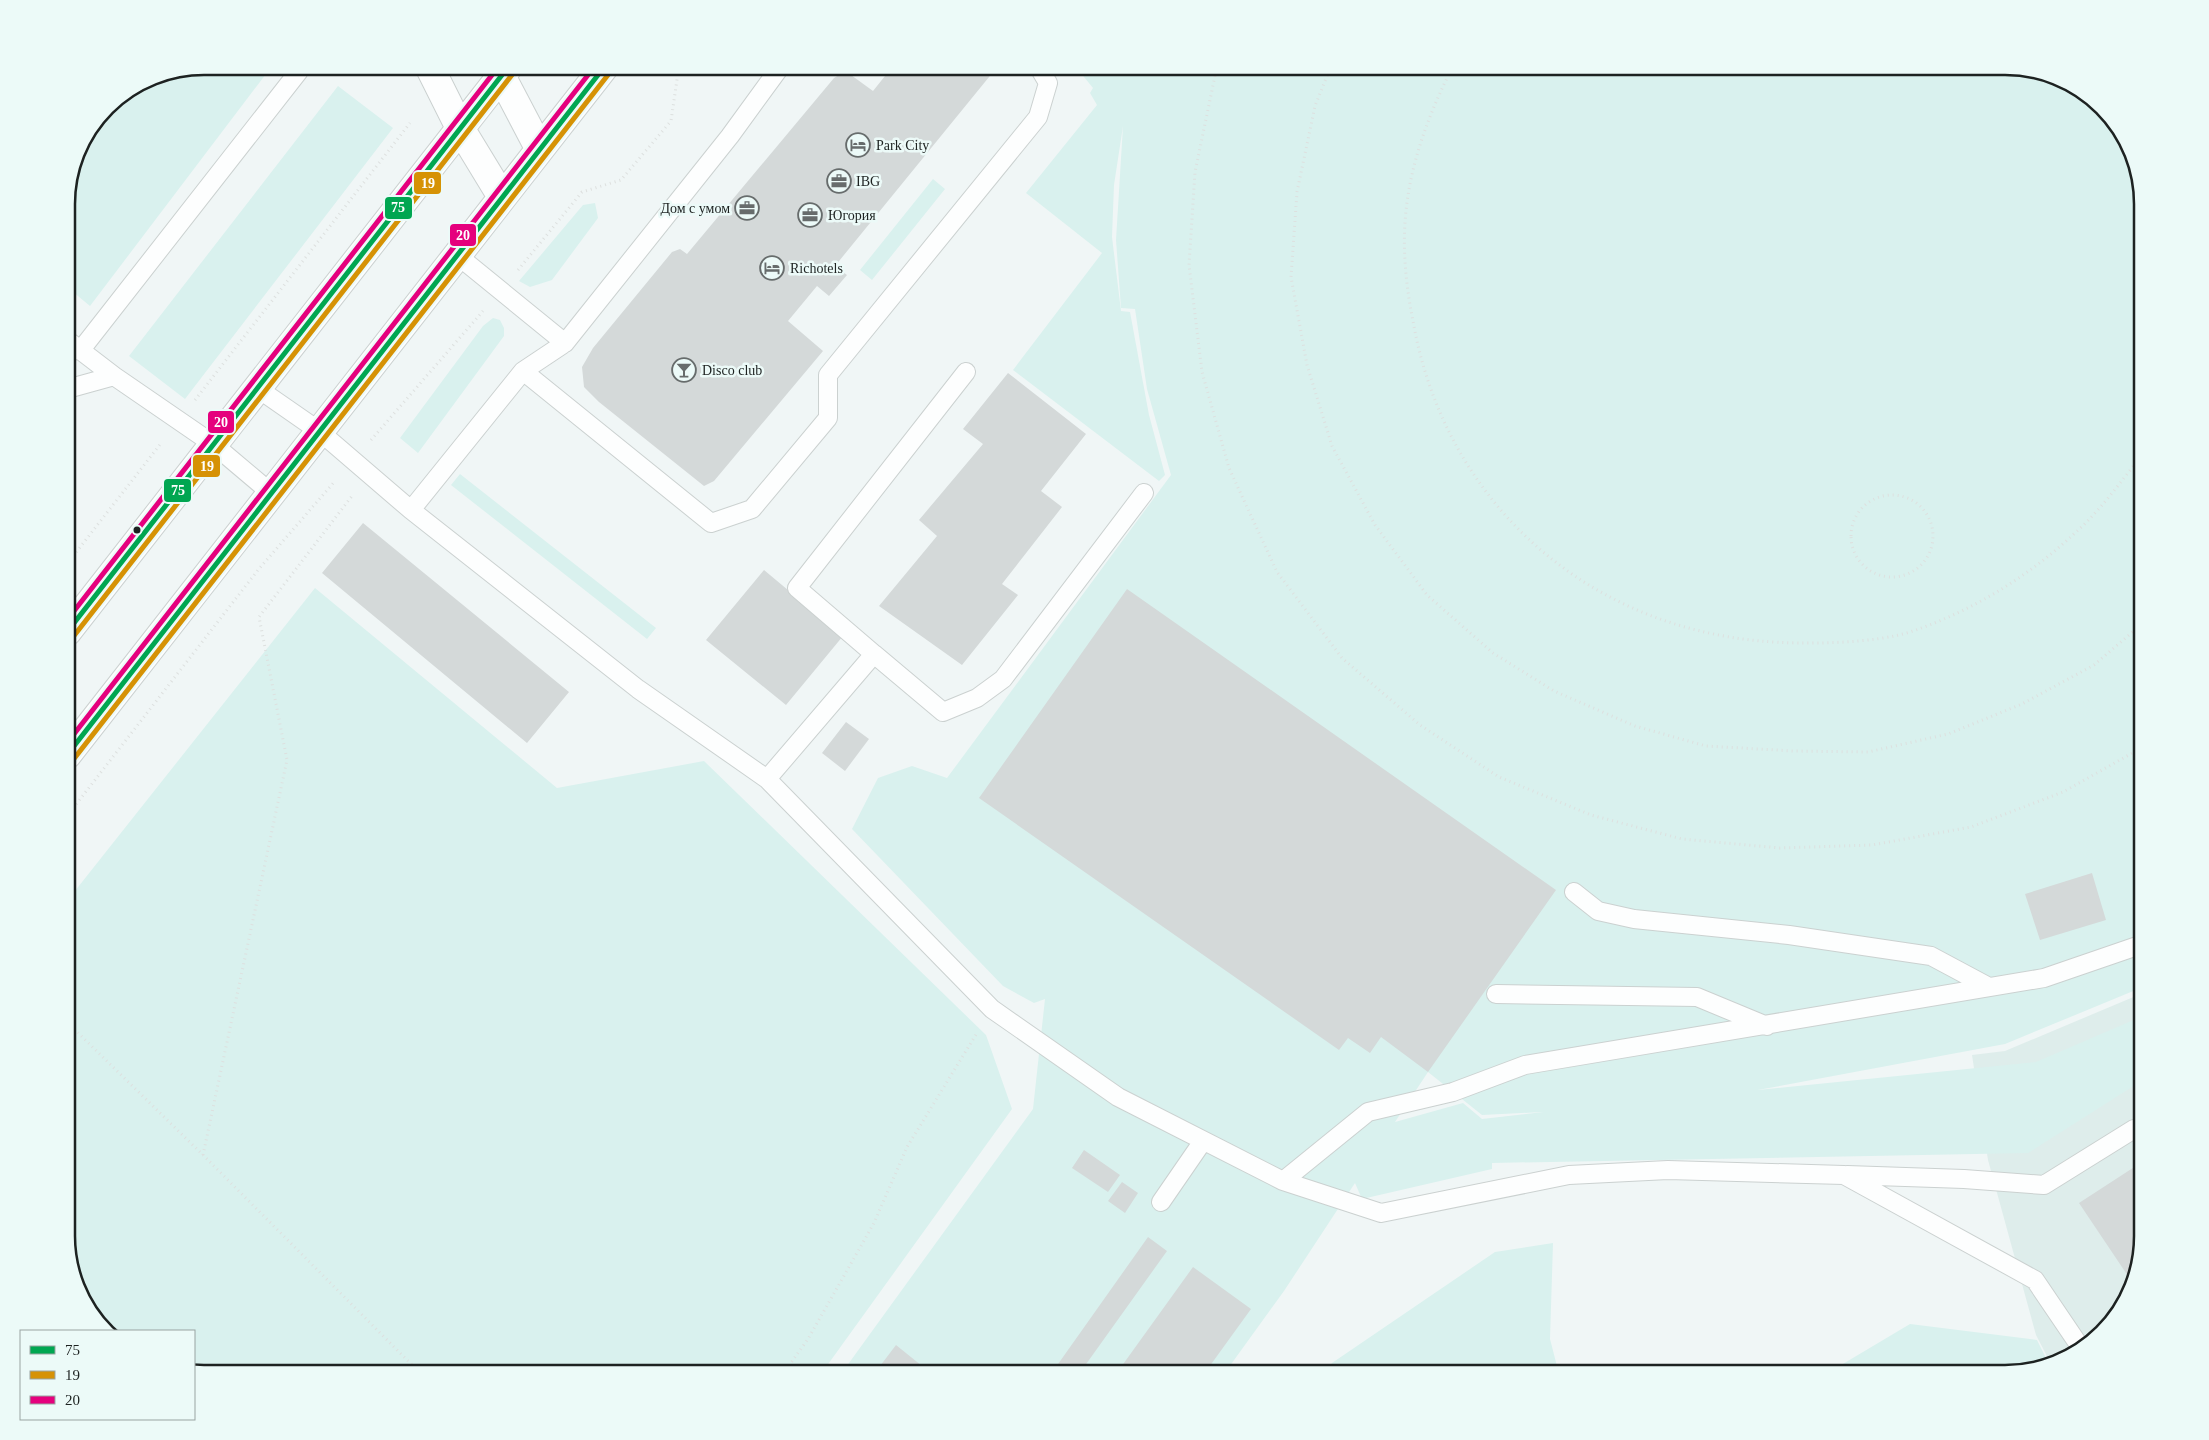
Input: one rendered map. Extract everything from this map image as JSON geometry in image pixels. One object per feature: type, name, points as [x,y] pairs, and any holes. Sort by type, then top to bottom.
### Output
[{"type":"main road","points":[[434,75],[460,128],[502,196]]},
{"type":"main road","points":[[75,620],[460,128],[498,75]]},
{"type":"main road","points":[[504,75],[539,148]]},
{"type":"main road","points":[[75,743],[598,75]]},
{"type":"lane","points":[[75,344],[296,75]]},
{"type":"lane","points":[[411,510],[523,371],[565,343],[730,136],[774,75]]},
{"type":"lane","points":[[523,371],[711,523],[752,509],[828,418],[828,375],[1038,117],[1048,83],[1043,75]]},
{"type":"lane","points":[[457,255],[565,343]]},
{"type":"lane","points":[[75,346],[114,376],[213,444],[271,493]]},
{"type":"lane","points":[[966,372],[797,588],[942,712],[977,698],[1003,679],[1144,493]]},
{"type":"lane","points":[[75,387],[114,376]]},
{"type":"lane","points":[[257,388],[319,432],[411,510],[638,689],[767,779],[992,1009],[1118,1096],[1282,1181],[1381,1213],[1569,1175],[1668,1170],[1964,1179],[2044,1185],[2134,1129]]},
{"type":"lane","points":[[767,779],[874,654]]},
{"type":"lane","points":[[1574,892],[1598,911],[1634,919],[1789,935],[1931,956],[1989,987]]},
{"type":"lane","points":[[1282,1181],[1368,1112],[1453,1092],[1525,1066],[2044,978],[2134,947]]},
{"type":"lane","points":[[1496,994],[1697,997],[1767,1026]]},
{"type":"lane","points":[[1160,1202],[1203,1140]]},
{"type":"lane","points":[[1844,1175],[2035,1280],[2077,1343]]},
{"type":"path","points":[[75,804],[258,570],[501,290],[582,192],[621,180],[671,121],[678,75]]},
{"type":"path","points":[[1215,75],[1195,172],[1189,265],[1202,372],[1229,468],[1277,572],[1342,658],[1420,725],[1500,777],[1591,815],[1682,839],[1780,848],[1872,845],[1971,828],[2063,792],[2134,752]]},
{"type":"path","points":[[1327,75],[1315,106],[1297,192],[1291,277],[1307,365],[1332,446],[1375,525],[1427,595],[1493,653],[1554,691],[1635,726],[1706,746],[1793,751],[1868,752],[1948,734],[2022,704],[2094,665],[2134,631]]},
{"type":"path","points":[[1449,75],[1419,147],[1406,212],[1406,283],[1417,346],[1437,408],[1469,468],[1512,525],[1562,568],[1610,599],[1672,622],[1729,638],[1787,644],[1871,639],[1911,632],[1980,603],[2021,578],[2076,533],[2134,465]]},
{"type":"path","points":[[75,553],[410,123]]},
{"type":"path","points":[[203,1155],[287,760],[259,617],[369,474]]},
{"type":"path","points":[[1885,496],[1898,496],[1910,499],[1922,508],[1930,519],[1934,533],[1932,547],[1926,560],[1916,570],[1904,576],[1890,577],[1876,574],[1865,567],[1857,557],[1852,545],[1851,532],[1855,519],[1862,508],[1872,500],[1885,496]]},
{"type":"path","points":[[789,1365],[808,1339],[874,1223],[907,1147],[992,1009]]},
{"type":"path","points":[[75,1031],[203,1155],[412,1365]]},
{"type":"shaded area","points":[[2134,997],[2134,1236],[2132,1261],[2121,1293],[2102,1321],[2077,1343],[2048,1357],[2036,1335],[1988,1160],[1972,1055],[2005,1051]]},
{"type":"green space","points":[[265,75],[90,306],[75,294],[75,196],[79,171],[88,147],[102,125],[119,107],[139,92],[179,77]]},
{"type":"green space","points":[[1082,75],[2005,75],[2030,77],[2062,88],[2090,107],[2102,119],[2121,147],[2132,179],[2134,196],[2134,991],[2005,1044],[1758,1090],[2036,1062],[2134,1020],[2134,1086],[2028,1153],[1492,1163],[1492,1169],[1362,1199],[1355,1183],[1284,1291],[1231,1365],[848,1365],[1033,1109],[1045,999],[1034,1003],[1003,986],[852,829],[878,778],[912,766],[947,778],[1171,475],[1147,389],[1135,309],[1121,308],[1116,240],[1123,126],[1114,185],[1112,237],[1121,311],[1130,312],[1149,415],[1165,475],[1159,481],[1013,370],[1102,253],[1026,193],[1097,105],[1090,93],[1093,88]],"holes":[[[1428,1072],[1482,1115],[1543,1112],[1482,1119],[1463,1103],[1395,1122]]]},
{"type":"green space","points":[[338,86],[393,128],[185,399],[129,356]]},
{"type":"green space","points":[[933,179],[945,189],[872,280],[860,270]]},
{"type":"green space","points":[[595,203],[598,218],[552,280],[530,287],[519,281],[583,205]]},
{"type":"green space","points":[[493,318],[500,320],[504,328],[504,336],[418,453],[400,438],[483,326]]},
{"type":"green space","points":[[460,474],[656,628],[647,639],[451,485]]},
{"type":"green space","points":[[315,588],[557,788],[704,761],[986,1035],[1012,1109],[827,1365],[195,1364],[195,1330],[116,1330],[102,1315],[92,1300],[79,1269],[75,1244],[75,891]]},
{"type":"green space","points":[[1553,1243],[1550,1339],[1557,1365],[1330,1365],[1332,1363],[1495,1252]]},
{"type":"green space","points":[[1910,1324],[2037,1340],[2046,1358],[2030,1363],[2013,1365],[1841,1365]]},
{"type":"building","points":[[839,75],[851,75],[873,91],[886,75],[991,75],[835,266],[847,275],[829,296],[817,286],[788,321],[823,351],[714,481],[704,486],[599,402],[584,387],[582,367],[593,348],[672,252],[680,249],[687,254],[834,78]]},
{"type":"building","points":[[1008,373],[1086,434],[1041,491],[1062,507],[1002,584],[1018,595],[962,665],[879,606],[937,536],[919,520],[983,444],[963,429]]},
{"type":"building","points":[[363,523],[569,692],[527,743],[322,573]]},
{"type":"building","points":[[764,570],[843,636],[786,705],[706,640]]},
{"type":"building","points":[[1127,589],[1556,890],[1428,1072],[1381,1037],[1370,1053],[1348,1038],[1339,1050],[979,798]]},
{"type":"building","points":[[846,722],[869,739],[845,771],[822,753]]},
{"type":"building","points":[[2092,873],[2106,920],[2040,940],[2025,894]]},
{"type":"building","points":[[1084,1150],[1120,1175],[1108,1192],[1072,1168]]},
{"type":"building","points":[[2134,1167],[2133,1253],[2128,1275],[2079,1203]]},
{"type":"building","points":[[1122,1182],[1138,1193],[1125,1213],[1108,1201]]},
{"type":"building","points":[[1148,1237],[1167,1251],[1085,1365],[1057,1365]]},
{"type":"building","points":[[1193,1267],[1251,1309],[1211,1365],[1122,1365]]},
{"type":"building","points":[[896,1345],[921,1365],[881,1365]]},
{"type":"transit line","name":"20","points":[[75,610],[492,75]]},
{"type":"transit line","name":"75","points":[[75,622],[502,75]]},
{"type":"transit line","name":"19","points":[[75,634],[512,75]]},
{"type":"transit line","name":"20","points":[[75,733],[588,75]]},
{"type":"transit line","name":"75","points":[[75,745],[598,75]]},
{"type":"transit line","name":"19","points":[[75,757],[608,75]]},
{"type":"place","name":"Park City","points":[[858,145]]},
{"type":"place","name":"IBG","points":[[839,181]]},
{"type":"place","name":"Дом с умом","points":[[747,208]]},
{"type":"place","name":"Югория","points":[[810,215]]},
{"type":"place","name":"Richotels","points":[[772,268]]},
{"type":"place","name":"Disco club","points":[[684,370]]}]
